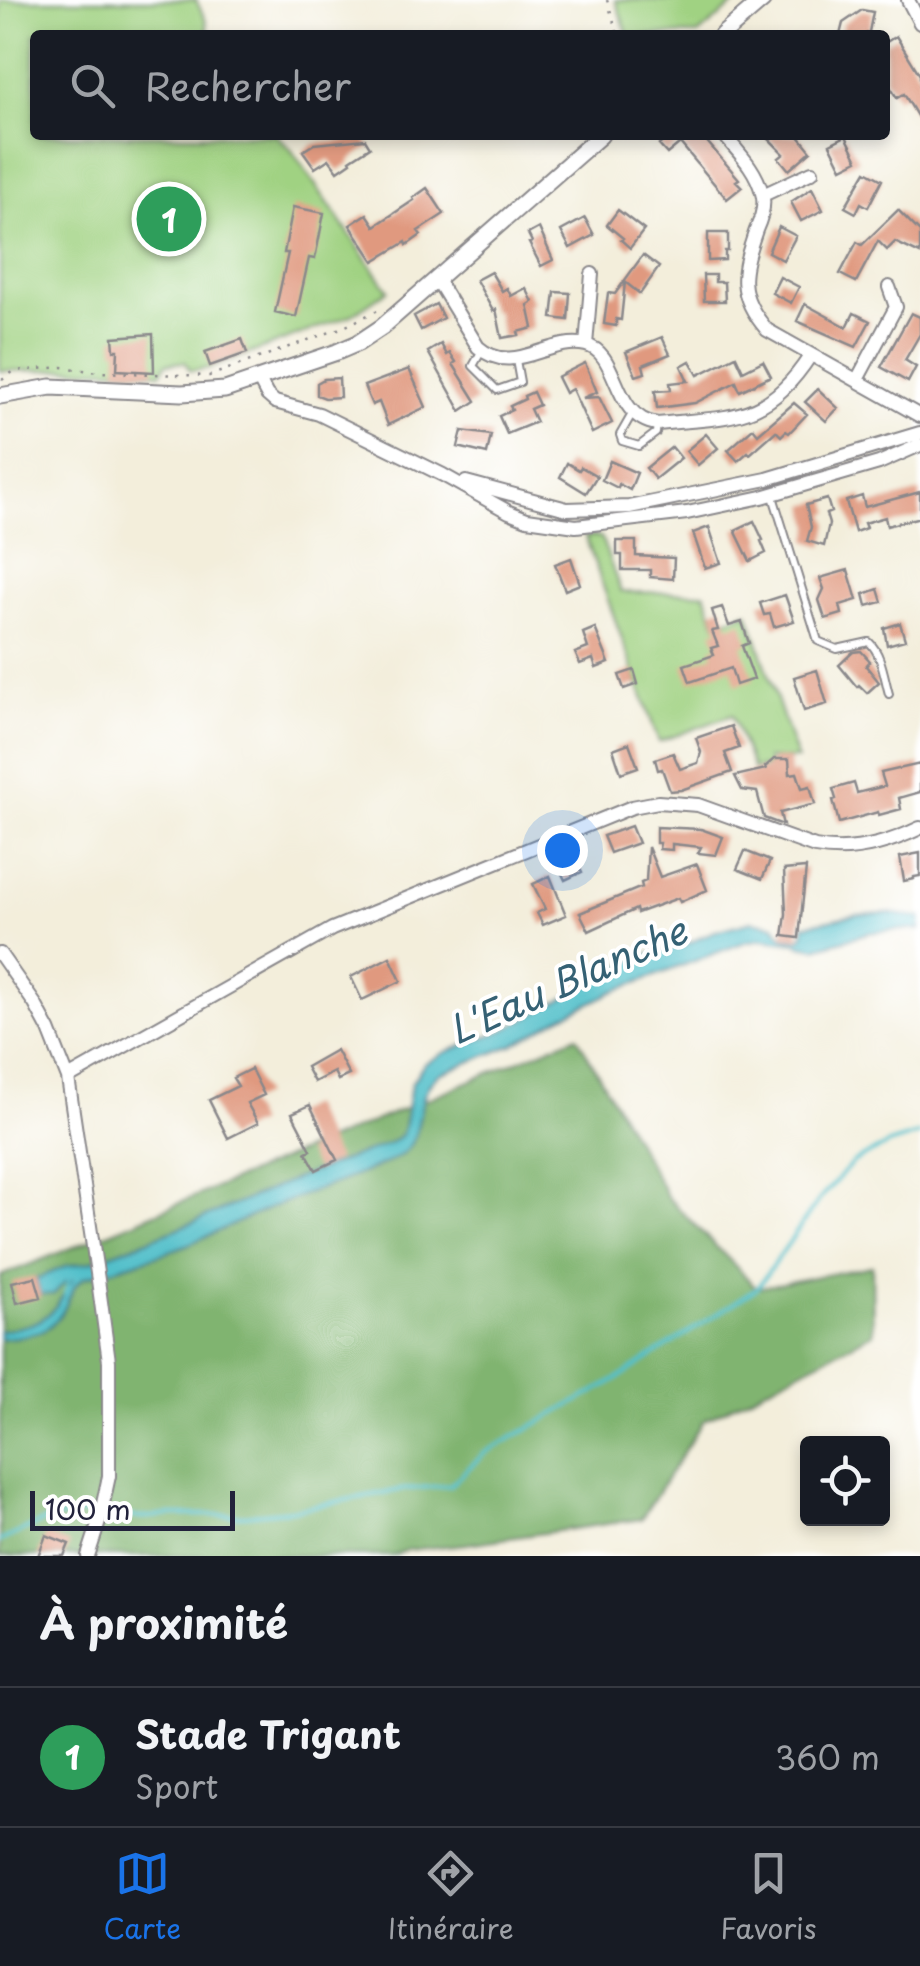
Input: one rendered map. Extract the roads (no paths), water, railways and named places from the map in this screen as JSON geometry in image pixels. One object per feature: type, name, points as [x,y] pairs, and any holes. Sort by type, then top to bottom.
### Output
[{"type":"street","points":[[728,30],[763,0]]},
{"type":"street","points":[[908,0],[920,24]]},
{"type":"street","points":[[0,396],[51,387],[215,392],[337,352],[382,327],[595,140]]},
{"type":"street","points":[[728,140],[752,167],[764,195],[762,215],[744,266],[744,292],[754,314],[768,330],[810,356],[920,416]]},
{"type":"street","points":[[764,195],[812,172]]},
{"type":"street","points":[[586,345],[592,274]]},
{"type":"street","points":[[436,278],[482,350],[496,358],[516,358],[573,344],[586,345],[602,356],[632,414],[648,423],[743,414],[757,409],[782,392],[810,356]]},
{"type":"street","points":[[857,380],[896,308],[889,287]]},
{"type":"street","points":[[259,380],[266,395],[275,402],[319,414],[509,512],[527,519],[576,526],[688,513],[772,494],[879,463],[920,446]]},
{"type":"street","points":[[443,475],[567,509],[630,507],[768,479],[920,433]]},
{"type":"street","points":[[68,1078],[332,929],[632,807],[658,802],[698,804],[833,851],[870,846],[920,828]]},
{"type":"street","points":[[0,954],[34,1004],[68,1078],[98,1280],[109,1361],[108,1476],[88,1556]]},
{"type":"lane","points":[[482,350],[472,366],[497,390],[520,382],[516,358]]},
{"type":"lane","points":[[632,414],[620,435],[622,442],[639,446],[656,433],[657,424]]},
{"type":"lane","points":[[772,494],[818,641],[838,648],[868,642],[874,646],[889,694]]},
{"type":"water","points":[[885,913],[920,917],[920,930],[868,933],[816,948],[762,939],[745,942],[615,991],[513,1045],[439,1074],[425,1092],[415,1136],[398,1157],[181,1247],[86,1277],[76,1284],[61,1315],[51,1325],[30,1334],[0,1339],[0,1331],[45,1317],[72,1280],[67,1280],[54,1294],[40,1295],[36,1279],[182,1227],[392,1142],[404,1128],[411,1084],[424,1064],[504,1030],[602,978],[601,975],[642,956],[752,921],[775,925],[784,937],[799,939],[804,935],[804,925]]},
{"type":"waterway","name":"L'Eau Blanche","points":[[115,1513],[139,1518],[245,1515],[450,1485],[486,1452],[612,1382],[757,1288],[819,1200],[853,1162],[920,1134]]},
{"type":"waterway","name":"L'Eau Blanche","points":[[65,1294],[70,1276]]},
{"type":"waterway","name":"L'Eau Blanche","points":[[0,1541],[49,1519],[93,1512]]},
{"type":"place","name":"Stade Trigant","points":[[169,219]]}]
